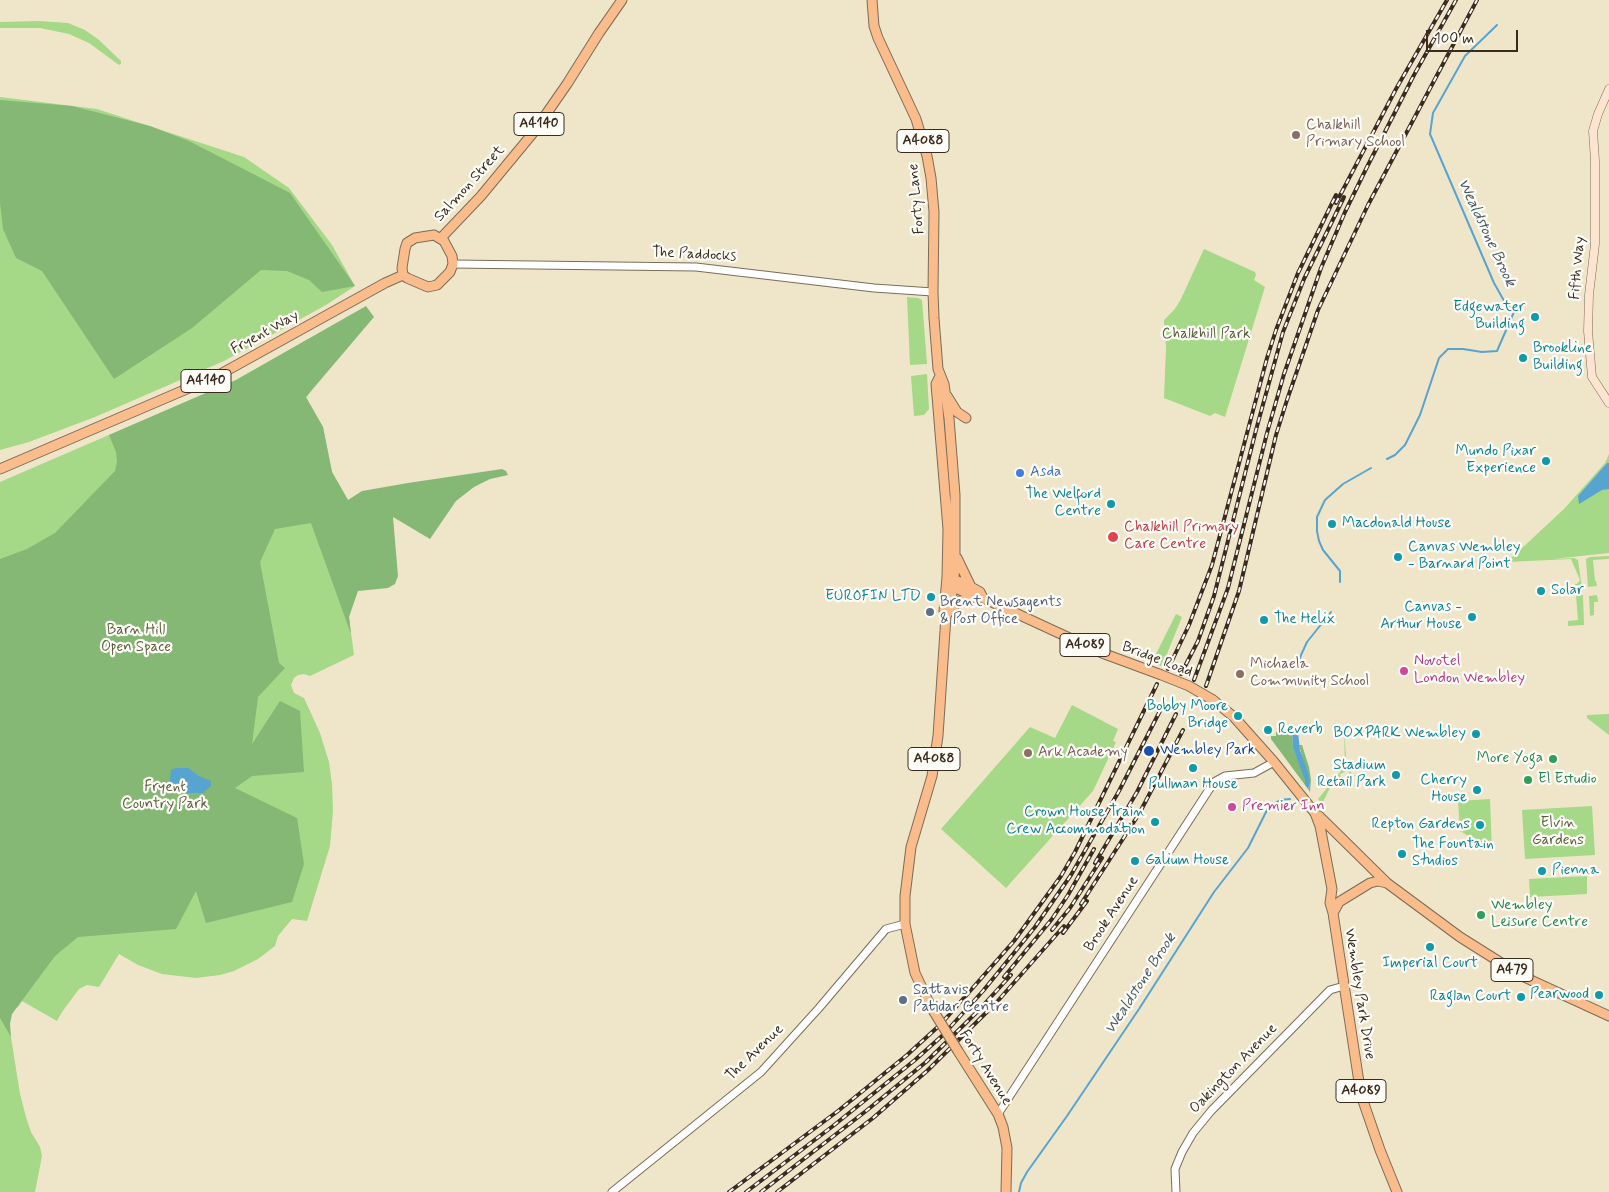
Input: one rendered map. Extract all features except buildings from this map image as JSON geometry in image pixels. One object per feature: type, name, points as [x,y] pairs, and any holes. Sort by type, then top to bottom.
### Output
[{"type":"main road","name":"Salmon Street","points":[[441,238],[481,196],[533,133],[622,0]]},
{"type":"main road","name":"Forty Lane","points":[[872,0],[874,26],[910,104],[927,156],[931,178],[934,212],[933,292],[940,376]]},
{"type":"main road","name":"Fifth Way","points":[[1609,89],[1593,131],[1596,244],[1588,295],[1588,330],[1592,377],[1609,403]]},
{"type":"main road","points":[[434,235],[441,238],[452,256],[454,264],[450,272],[437,285],[428,287],[403,275],[407,243],[414,238],[434,235]]},
{"type":"main road","name":"Fryent Way","points":[[0,469],[217,376],[403,275]]},
{"type":"main road","points":[[940,376],[944,384],[945,394],[956,411],[966,418]]},
{"type":"main road","points":[[940,376],[936,384],[948,529],[948,570],[944,611],[948,612],[960,601],[976,594],[955,553]]},
{"type":"main road","name":"A4088","points":[[945,394],[951,444],[956,520],[954,583]]},
{"type":"main road","name":"Forty Avenue","points":[[954,583],[948,612],[938,736],[932,776],[911,847],[905,896],[905,924],[915,972],[931,1007],[998,1114],[1005,1131],[1007,1148],[1006,1192]]},
{"type":"main road","name":"Bridge Road","points":[[954,583],[956,588],[976,594],[1102,654],[1189,686],[1213,700],[1234,717],[1274,762]]},
{"type":"main road","name":"Wembley Park Drive","points":[[1274,762],[1315,812],[1322,833],[1332,889],[1330,903],[1361,1094],[1380,1150],[1398,1192]]},
{"type":"main road","name":"A4089","points":[[1315,812],[1371,868]]},
{"type":"main road","points":[[1326,854],[1334,843],[1345,842]]},
{"type":"main road","points":[[1367,885],[1371,877],[1371,868]]},
{"type":"main road","name":"A479","points":[[1371,868],[1387,883],[1460,937],[1522,976],[1609,1016]]},
{"type":"main road","name":"Wembley Park Drive","points":[[1333,913],[1338,902],[1367,885],[1378,881],[1387,883]]},
{"type":"main road","points":[[1332,889],[1339,896],[1348,896]]},
{"type":"street","name":"The Paddocks","points":[[454,264],[696,267],[874,288],[933,292]]},
{"type":"street","name":"Brook Avenue","points":[[998,1114],[1214,782],[1225,776],[1254,773],[1274,762]]},
{"type":"street","name":"The Avenue","points":[[612,1192],[761,1072],[819,1008],[886,929],[905,924]]},
{"type":"street","name":"Oakington Avenue","points":[[1176,1192],[1175,1169],[1182,1152],[1211,1111],[1330,990],[1344,986]]},
{"type":"green space","points":[[39,21],[68,23],[85,30],[99,40],[121,61],[121,64],[119,65],[89,43],[69,34],[40,28],[0,28],[0,22]]},
{"type":"green space","points":[[0,97],[97,109],[244,157],[289,188],[332,245],[355,286],[326,305],[224,361],[95,417],[29,442],[0,450]]},
{"type":"green space","points":[[0,100],[72,106],[150,126],[189,141],[290,193],[355,286],[322,292],[309,280],[287,271],[261,270],[192,328],[114,379],[42,271],[16,258],[3,229],[0,203]]},
{"type":"green space","name":"Chalkhill Park","points":[[1204,249],[1255,272],[1254,280],[1265,287],[1225,417],[1215,413],[1210,416],[1164,398],[1166,347],[1164,320],[1180,301]]},
{"type":"green space","points":[[907,297],[922,300],[927,364],[910,365]]},
{"type":"green space","name":"Barn Hill Open Space","points":[[366,306],[374,317],[306,397],[323,427],[332,472],[348,500],[362,491],[408,483],[502,469],[508,475],[490,479],[474,487],[456,501],[430,539],[393,517],[398,576],[395,584],[388,588],[358,591],[349,617],[351,634],[311,523],[275,529],[260,562],[279,663],[285,668],[258,697],[252,744],[280,701],[300,711],[304,772],[252,776],[235,788],[297,818],[304,864],[292,902],[206,923],[196,891],[176,929],[78,937],[55,956],[12,1014],[10,1024],[11,1037],[0,1018],[0,559],[27,549],[55,533],[115,471],[117,462],[116,452],[109,435],[236,380]],"holes":[[[189,768],[199,776],[174,793]]]},
{"type":"green space","name":"Barn Hill Open Space","points":[[312,337],[316,384],[306,398],[323,427],[332,472],[348,500],[349,617],[354,655],[310,676],[298,675],[294,678],[291,685],[294,693],[304,698],[320,733],[329,762],[332,784],[333,811],[330,846],[307,921],[292,919],[278,936],[275,946],[258,959],[234,971],[196,978],[162,974],[138,965],[119,954],[99,987],[87,985],[79,989],[57,1021],[22,1001],[18,1007],[2,1016],[5,1019],[11,1037],[20,1094],[26,1117],[31,1132],[40,1147],[42,1156],[35,1192],[0,1192],[0,482],[236,380]]},
{"type":"green space","points":[[927,374],[929,409],[924,415],[914,416],[911,376]]},
{"type":"green space","points":[[1609,454],[1609,553],[1553,559],[1574,558],[1578,560],[1582,588],[1567,589],[1580,580],[1571,559],[1507,562],[1564,509],[1605,463]]},
{"type":"green space","points":[[1609,556],[1609,559],[1593,560],[1597,586],[1588,587],[1586,559]]},
{"type":"green space","points":[[1583,595],[1584,625],[1568,626],[1568,621],[1578,620],[1576,596]]},
{"type":"green space","points":[[1597,595],[1598,602],[1594,602],[1594,615],[1590,616],[1589,596]]},
{"type":"green space","points":[[1176,614],[1182,617],[1162,666],[1152,662]]},
{"type":"green space","points":[[1072,705],[1118,729],[1113,741],[1116,742],[1093,791],[1006,888],[941,829],[1030,727],[1055,738]]},
{"type":"green space","points":[[1609,714],[1609,735],[1587,718],[1587,715]]},
{"type":"green space","points":[[1344,729],[1347,770],[1351,770],[1351,775],[1357,775],[1350,776],[1347,771],[1340,774],[1341,778],[1330,788],[1322,804],[1318,799],[1345,766]]},
{"type":"green space","points":[[1276,732],[1292,732],[1293,748],[1306,780],[1305,785],[1271,739],[1271,736],[1276,736]]},
{"type":"green space","points":[[1299,745],[1302,745],[1309,767],[1311,780],[1310,792],[1308,789],[1310,783]]},
{"type":"green space","points":[[1490,799],[1492,851],[1460,831],[1458,801]]},
{"type":"green space","name":"Elvin Gardens","points":[[1592,806],[1595,855],[1525,859],[1522,810]]},
{"type":"green space","points":[[1587,876],[1587,894],[1530,897],[1529,879]]},
{"type":"water","points":[[1609,463],[1609,489],[1602,490],[1579,504],[1578,496]]},
{"type":"water","points":[[1292,732],[1298,732],[1300,750],[1310,783],[1308,789],[1293,748]]},
{"type":"water","points":[[189,768],[199,776],[211,781],[211,786],[203,793],[174,793],[169,788],[171,770]]},
{"type":"waterway","name":"Wealdstone Brook","points":[[1387,459],[1395,455],[1405,445],[1420,415],[1439,358],[1448,349],[1482,352],[1497,351],[1514,312],[1503,299],[1494,283],[1430,134],[1433,113],[1465,56],[1497,25]]},
{"type":"waterway","name":"Wealdstone Brook","points":[[1340,582],[1340,571],[1323,550],[1319,541],[1317,517],[1325,500],[1343,484],[1371,468]]},
{"type":"waterway","name":"Wealdstone Brook","points":[[1297,669],[1307,642],[1331,612]]},
{"type":"waterway","name":"Wealdstone Brook","points":[[1019,1192],[1027,1172],[1139,1009],[1214,892],[1248,848],[1268,808],[1280,800],[1290,799]]},
{"type":"railway","points":[[1336,203],[1396,89],[1447,0]]},
{"type":"railway","points":[[1194,680],[1228,588],[1267,433],[1284,374],[1321,268],[1367,167],[1414,75],[1456,0]]},
{"type":"railway","points":[[1206,686],[1239,591],[1276,435],[1318,310],[1368,205],[1477,0]]},
{"type":"railway","points":[[1168,669],[1189,625],[1212,565],[1276,330],[1298,273],[1336,195]]},
{"type":"railway","points":[[1181,674],[1198,641],[1214,596],[1283,332],[1304,279],[1344,197]]},
{"type":"railway","points":[[729,1192],[838,1111],[907,1055],[941,1024],[1014,941],[1061,876],[1075,852],[1157,684]]},
{"type":"railway","points":[[746,1192],[833,1126],[915,1060],[943,1035],[983,991],[1035,927],[1071,875],[1119,791],[1162,707]]},
{"type":"railway","points":[[1095,863],[1137,792],[1176,714]]},
{"type":"railway","points":[[1081,904],[1139,814],[1183,730]]},
{"type":"railway","points":[[1004,977],[1052,919],[1094,849]]},
{"type":"railway","points":[[1052,930],[1070,908],[1102,858]]},
{"type":"railway","points":[[1063,933],[1087,901]]},
{"type":"railway","points":[[777,1192],[873,1118],[927,1071],[996,1003],[1064,926]]},
{"type":"railway","points":[[761,1192],[926,1062],[978,1011],[1011,975]]},
{"type":"place","name":"Chalkhill Primary School","points":[[1296,135]]},
{"type":"place","name":"Edgewater Building","points":[[1535,317]]},
{"type":"place","name":"Brookline Building","points":[[1523,358]]},
{"type":"place","name":"Mundo Pixar Experience","points":[[1546,461]]},
{"type":"place","name":"Asda","points":[[1020,473]]},
{"type":"place","name":"The Welford Centre","points":[[1111,504]]},
{"type":"place","name":"Macdonald House","points":[[1332,524]]},
{"type":"place","name":"Chalkhill Primary Care Centre","points":[[1113,537]]},
{"type":"place","name":"Canvas Wembley - Barnard Point","points":[[1398,557]]},
{"type":"place","name":"Solar","points":[[1541,591]]},
{"type":"place","name":"EUROFIN LTD","points":[[931,597]]},
{"type":"place","name":"Brent Newsagents & Post Office","points":[[930,612]]},
{"type":"place","name":"Canvas - Arthur House","points":[[1472,617]]},
{"type":"place","name":"The Helix","points":[[1264,620]]},
{"type":"place","name":"Novotel London Wembley","points":[[1404,671]]},
{"type":"place","name":"Michaela Community School","points":[[1240,674]]},
{"type":"place","name":"Bobby Moore Bridge","points":[[1238,716]]},
{"type":"place","name":"Reverb","points":[[1268,730]]},
{"type":"place","name":"BOXPARK Wembley","points":[[1476,734]]},
{"type":"place","name":"Wembley Park","points":[[1149,751]]},
{"type":"place","name":"Ark Academy","points":[[1028,753]]},
{"type":"place","name":"More Yoga","points":[[1553,759]]},
{"type":"place","name":"Pullman House","points":[[1193,768]]},
{"type":"place","name":"Stadium Retail Park","points":[[1396,775]]},
{"type":"place","name":"El Estudio","points":[[1528,780]]},
{"type":"place","name":"Cherry House","points":[[1477,790]]},
{"type":"place","name":"Premier Inn","points":[[1232,807]]},
{"type":"place","name":"Crown House Train Crew Accommodation","points":[[1155,822]]},
{"type":"place","name":"Repton Gardens","points":[[1480,825]]},
{"type":"place","name":"The Fountain Studios","points":[[1402,854]]},
{"type":"place","name":"Galium House","points":[[1135,861]]},
{"type":"place","name":"Pienna","points":[[1542,871]]},
{"type":"place","name":"Wembley Leisure Centre","points":[[1481,915]]},
{"type":"place","name":"Imperial Court","points":[[1430,947]]},
{"type":"place","name":"Pearwood","points":[[1599,995]]},
{"type":"place","name":"Raglan Court","points":[[1521,997]]},
{"type":"place","name":"Sattavis Patidar Centre","points":[[903,1000]]},
{"type":"park label","name":"Fryent Country Park","points":[[165,796]]}]
